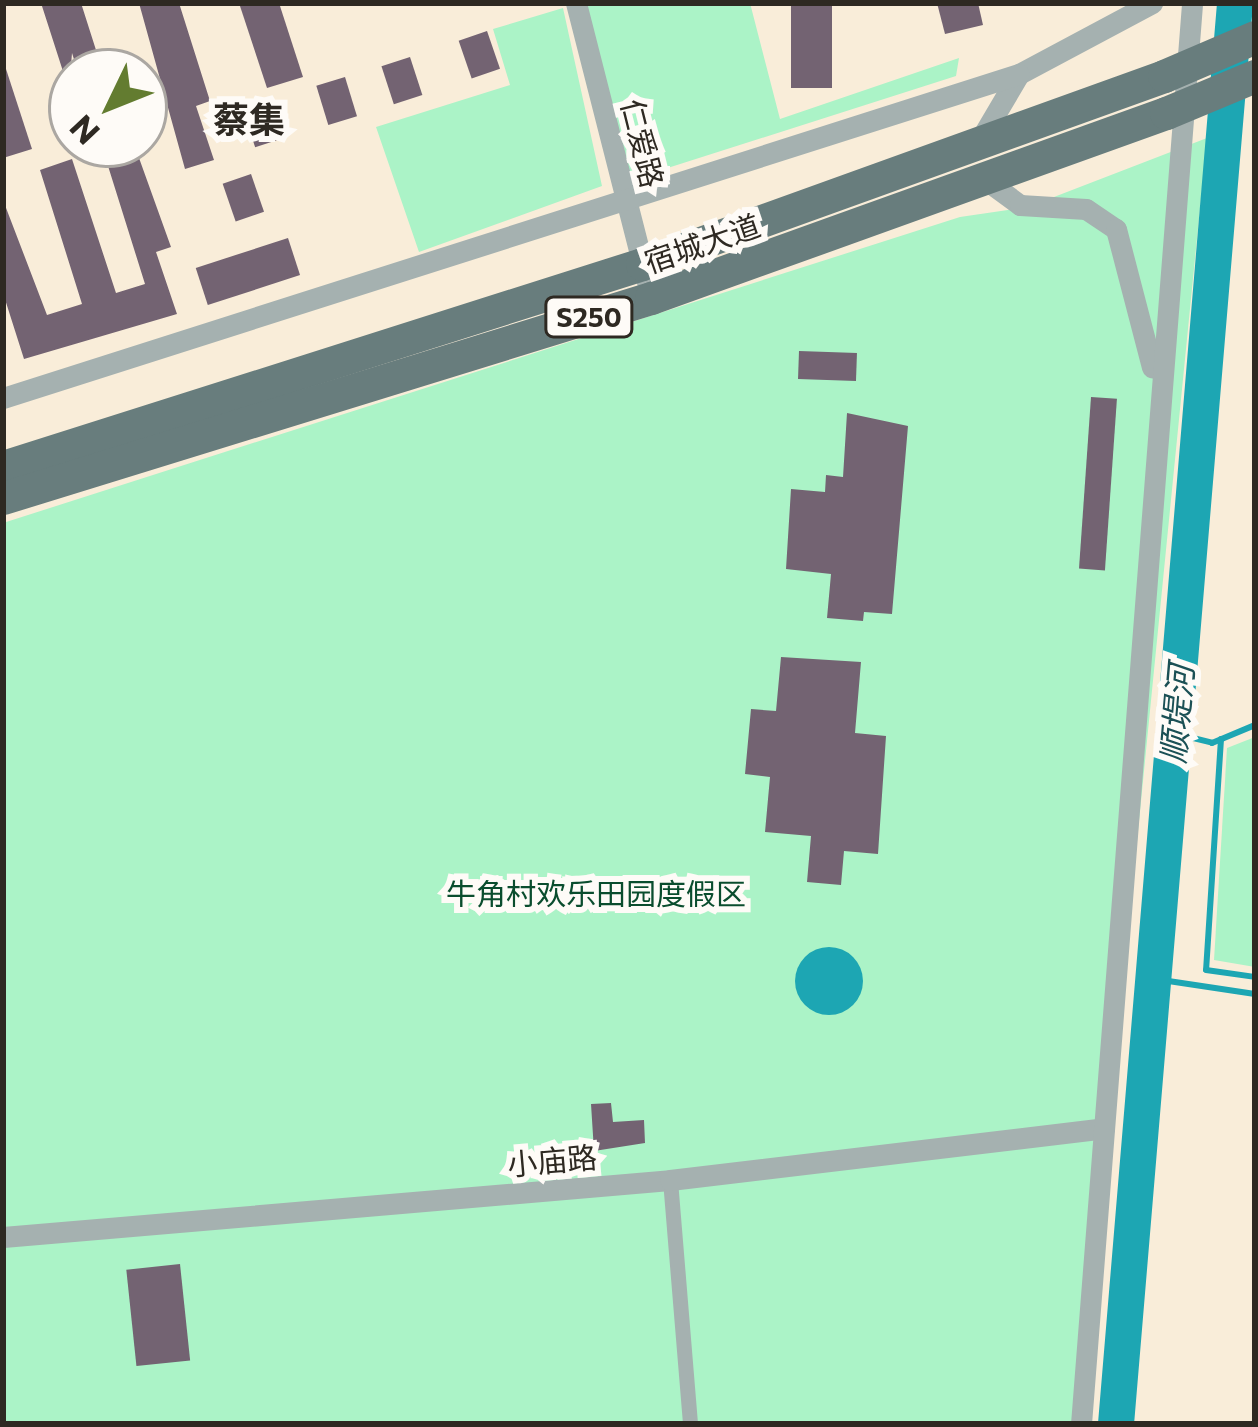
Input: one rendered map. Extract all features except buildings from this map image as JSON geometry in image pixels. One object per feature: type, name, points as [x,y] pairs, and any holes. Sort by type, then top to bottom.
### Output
[{"type":"main road","name":"宿城大道","points":[[3,498],[651,298],[980,165],[1255,37]]},
{"type":"main road","name":"宿城大道","points":[[3,467],[642,264],[1166,113],[1255,76]]},
{"type":"street","name":"仁爱路","points":[[576,3],[651,298]]},
{"type":"street","points":[[3,398],[627,203],[1019,74],[1152,3]]},
{"type":"street","points":[[1081,1424],[1192,3]]},
{"type":"street","points":[[1019,74],[980,165],[1020,205],[1087,209],[1116,229],[1158,397]]},
{"type":"street","name":"小庙路","points":[[3,1237],[670,1180],[1104,1128]]},
{"type":"street","points":[[670,1180],[690,1424]]},
{"type":"green space","points":[[750,3],[780,119],[959,58],[956,76],[630,180],[587,6]]},
{"type":"green space","points":[[563,8],[602,186],[419,252],[376,127],[510,85],[493,29]]},
{"type":"green space","name":"牛角村欢乐田园度假区","points":[[1207,138],[1079,1424],[3,1424],[3,523],[960,217],[1028,207]]},
{"type":"green space","points":[[1255,737],[1255,967],[1214,960],[1227,748]]},
{"type":"water","points":[[829,947],[853,957],[863,981],[853,1005],[829,1015],[805,1005],[795,981],[805,957]]},
{"type":"waterway","name":"顺堤河","points":[[1116,1424],[1235,3]]},
{"type":"waterway","points":[[1177,734],[1212,743],[1255,725]]},
{"type":"waterway","points":[[1221,739],[1206,970],[1255,977]]},
{"type":"waterway","points":[[1155,979],[1255,994]]},
{"type":"district","name":"蔡集","points":[[249,119]]}]
